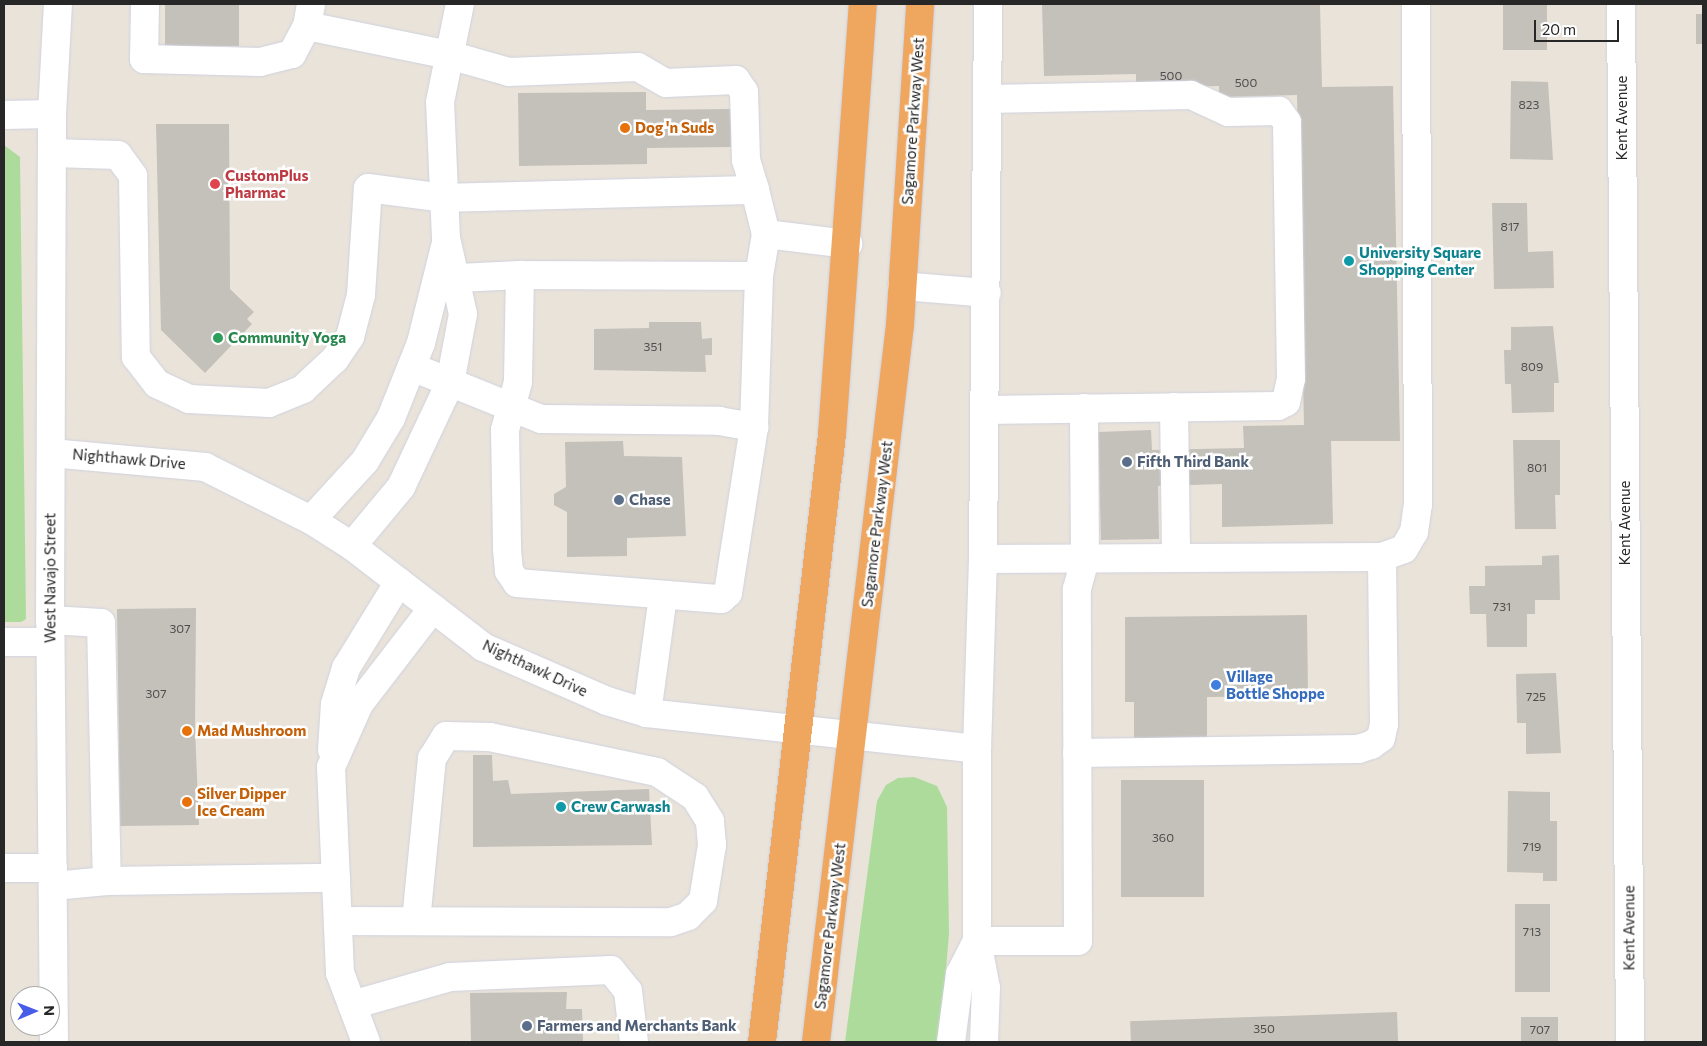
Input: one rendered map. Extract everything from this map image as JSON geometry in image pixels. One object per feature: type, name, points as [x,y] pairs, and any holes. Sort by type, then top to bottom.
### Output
[{"type":"highway","points":[[762,1042],[796,730],[832,434],[848,244],[863,4]]},
{"type":"highway","name":"Sagamore Parkway West","points":[[816,1042],[853,734],[902,286],[920,4]]},
{"type":"street","name":"West Navajo Street","points":[[54,1042],[50,631],[52,114],[58,4]]},
{"type":"street","points":[[145,4],[144,59],[260,62],[292,54],[309,15],[508,72],[638,67],[666,82],[736,80],[744,92],[746,160],[766,234],[759,276],[754,427],[728,593],[721,599],[663,596],[517,583],[509,571],[505,430],[514,410],[520,276]]},
{"type":"street","points":[[311,520],[364,461],[391,418],[447,279],[440,102],[460,4]]},
{"type":"street","points":[[984,1042],[986,988],[977,942],[976,749],[983,559],[988,4]]},
{"type":"street","points":[[983,559],[1382,558],[1404,549],[1414,532],[1418,505],[1416,4]]},
{"type":"street","name":"Kent Avenue","points":[[1621,4],[1630,1042]]},
{"type":"street","points":[[985,410],[1278,406],[1286,402],[1291,391],[1288,122],[1279,111],[1228,112],[1191,95],[987,99]]},
{"type":"street","points":[[4,115],[52,114]]},
{"type":"street","points":[[52,153],[118,155],[133,176],[136,357],[157,384],[189,399],[269,403],[303,390],[335,359],[350,337],[361,295],[368,188],[445,198],[755,190]]},
{"type":"street","points":[[766,234],[848,244]]},
{"type":"street","points":[[447,279],[520,276],[759,276]]},
{"type":"street","points":[[352,546],[401,487],[450,383],[463,314],[447,279]]},
{"type":"street","points":[[902,286],[986,293]]},
{"type":"street","points":[[412,367],[540,419],[719,421],[754,427]]},
{"type":"street","points":[[1174,407],[1176,558]]},
{"type":"street","points":[[977,942],[1078,941],[1076,589],[1085,559],[1084,408]]},
{"type":"street","name":"Nighthawk Drive","points":[[51,452],[205,468],[311,520],[352,546],[483,647],[607,701],[646,713],[796,730],[853,734],[976,749]]},
{"type":"street","points":[[1078,752],[1358,749],[1371,745],[1381,738],[1384,724],[1382,558]]},
{"type":"street","points":[[366,1042],[340,974],[331,767],[335,704],[346,668],[399,582]]},
{"type":"street","points":[[646,713],[663,596]]},
{"type":"street","points":[[331,767],[359,704],[433,608]]},
{"type":"street","points":[[4,642],[50,631],[101,623],[108,881]]},
{"type":"street","points":[[338,921],[671,922],[688,916],[703,900],[712,845],[710,821],[695,797],[657,772],[490,737],[446,736],[432,758],[416,920]]},
{"type":"street","points":[[4,868],[53,877],[108,881],[336,878]]},
{"type":"street","points":[[951,1042],[960,974],[977,942]]},
{"type":"street","points":[[352,1005],[432,981],[460,976],[611,970],[628,992],[634,1042]]},
{"type":"green space","points":[[4,145],[20,157],[26,619],[21,622],[4,622]]},
{"type":"green space","points":[[914,777],[937,786],[947,807],[949,933],[940,1042],[845,1042],[877,801],[886,785],[898,778]]},
{"type":"building","points":[[165,4],[239,4],[239,46],[165,46]]},
{"type":"building","name":"University Square Shopping Center","points":[[1042,4],[1320,4],[1322,87],[1393,86],[1400,441],[1331,441],[1333,524],[1222,527],[1222,484],[1158,486],[1159,539],[1101,540],[1098,432],[1151,430],[1152,450],[1244,448],[1243,426],[1304,425],[1297,95],[1219,97],[1219,86],[1136,88],[1136,74],[1044,76]]},
{"type":"building","points":[[1503,4],[1547,4],[1547,50],[1503,50]]},
{"type":"building","points":[[1696,14],[1703,14],[1703,44],[1696,44]]},
{"type":"building","points":[[1511,81],[1548,82],[1553,160],[1510,159]]},
{"type":"building","name":"Dog 'n Suds","points":[[646,92],[646,110],[731,109],[731,147],[647,148],[647,164],[519,166],[518,93]]},
{"type":"building","points":[[156,124],[229,124],[230,289],[254,312],[247,319],[252,324],[205,373],[161,330]]},
{"type":"building","points":[[1492,203],[1527,203],[1528,252],[1553,251],[1554,288],[1494,289]]},
{"type":"building","points":[[649,322],[701,322],[702,339],[712,338],[712,355],[705,355],[706,372],[594,370],[594,329],[649,328]]},
{"type":"building","points":[[1553,326],[1559,383],[1554,383],[1554,412],[1512,413],[1511,384],[1505,384],[1504,350],[1511,350],[1511,327]]},
{"type":"building","points":[[1513,440],[1560,440],[1560,495],[1555,495],[1556,529],[1515,529]]},
{"type":"building","name":"Chase","points":[[623,441],[624,456],[682,457],[686,536],[627,538],[627,556],[567,557],[567,512],[554,505],[554,494],[566,487],[565,442]]},
{"type":"building","points":[[1559,555],[1560,600],[1535,600],[1535,614],[1527,614],[1527,647],[1487,647],[1486,614],[1470,614],[1469,586],[1485,586],[1485,566],[1542,565],[1542,556]]},
{"type":"building","points":[[196,608],[195,728],[199,825],[120,826],[117,609]]},
{"type":"building","name":"Village Bottle Shoppe","points":[[1307,615],[1308,696],[1207,697],[1207,742],[1134,742],[1134,702],[1125,702],[1125,617]]},
{"type":"building","points":[[1556,673],[1561,753],[1526,754],[1526,723],[1517,723],[1516,674]]},
{"type":"building","name":"Crew Carwash","points":[[473,755],[492,755],[493,781],[508,780],[511,794],[649,789],[652,845],[473,847]]},
{"type":"building","points":[[1121,780],[1204,780],[1204,897],[1121,897]]},
{"type":"building","points":[[1508,791],[1550,792],[1550,821],[1557,821],[1557,881],[1543,881],[1543,873],[1507,872]]},
{"type":"building","points":[[1515,904],[1550,904],[1550,992],[1515,992]]},
{"type":"building","name":"Farmers and Merchants Bank","points":[[567,992],[566,1009],[582,1009],[583,1042],[471,1042],[470,993]]},
{"type":"building","points":[[1397,1012],[1398,1042],[1131,1042],[1130,1021]]},
{"type":"building","points":[[1521,1017],[1558,1017],[1558,1042],[1521,1042]]},
{"type":"place","name":"Dog 'n Suds","points":[[625,128]]},
{"type":"place","name":"CustomPlus Pharmac","points":[[215,184]]},
{"type":"place","name":"University Square Shopping Center","points":[[1349,261]]},
{"type":"place","name":"Community Yoga","points":[[218,338]]},
{"type":"place","name":"Fifth Third Bank","points":[[1127,462]]},
{"type":"place","name":"Chase","points":[[619,500]]},
{"type":"place","name":"Village Bottle Shoppe","points":[[1216,685]]},
{"type":"place","name":"Mad Mushroom","points":[[187,731]]},
{"type":"place","name":"Silver Dipper Ice Cream","points":[[187,802]]},
{"type":"place","name":"Crew Carwash","points":[[561,807]]},
{"type":"place","name":"Farmers and Merchants Bank","points":[[527,1026]]}]
